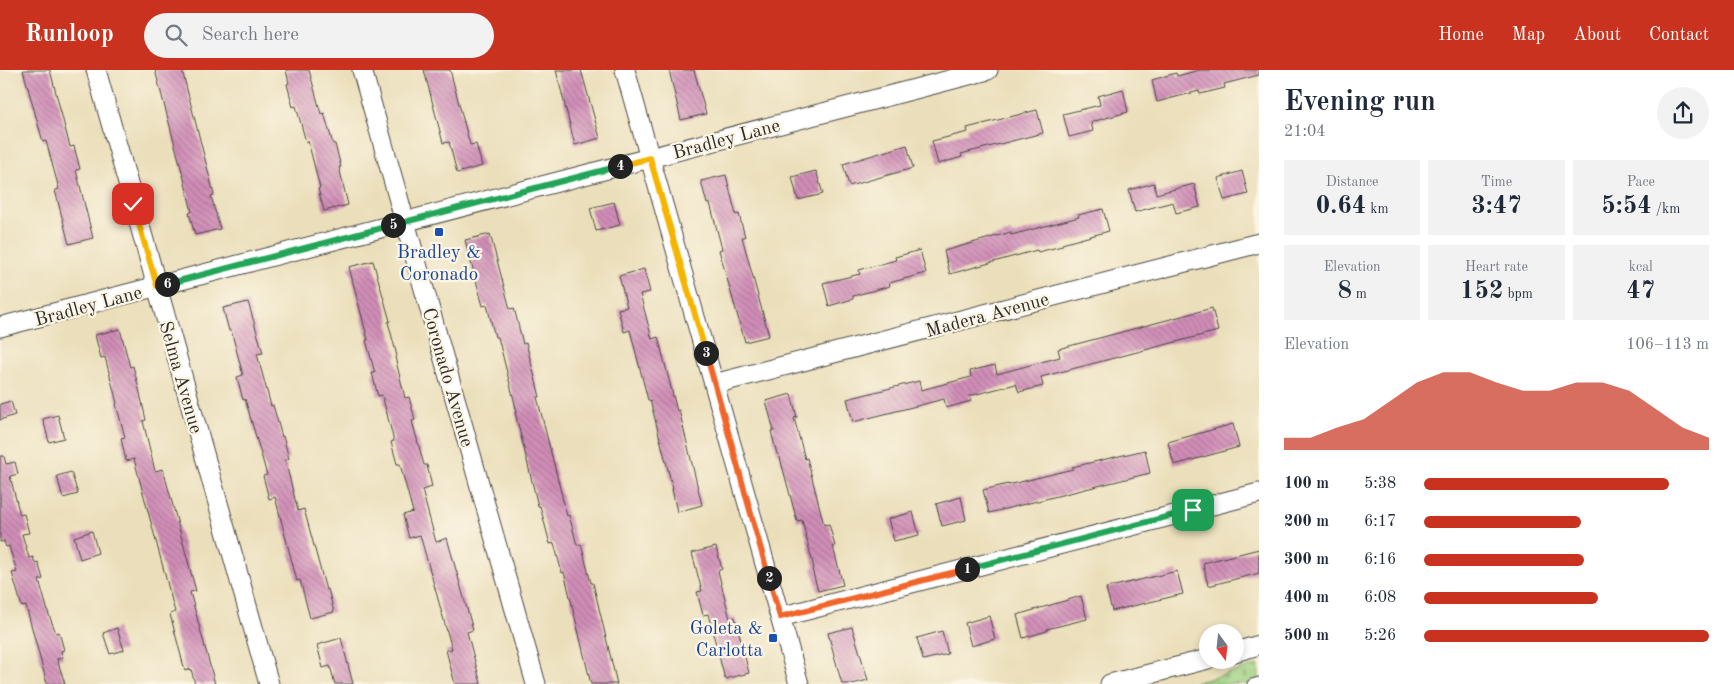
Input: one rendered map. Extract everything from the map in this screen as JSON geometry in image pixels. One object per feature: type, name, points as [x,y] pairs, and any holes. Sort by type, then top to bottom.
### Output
[{"type":"street","name":"Selma Avenue","points":[[96,70],[269,684]]},
{"type":"street","name":"Coronado Avenue","points":[[362,70],[536,684]]},
{"type":"street","points":[[625,70],[799,684]]},
{"type":"street","name":"Bradley Lane","points":[[0,328],[988,70]]},
{"type":"street","name":"Madera Avenue","points":[[714,384],[1259,243]]},
{"type":"street","points":[[780,617],[1259,493]]},
{"type":"street","points":[[1244,649],[1259,645]]},
{"type":"street","points":[[1110,684],[1199,661]]},
{"type":"lane","points":[[1252,684],[1259,682]]},
{"type":"green space","points":[[1259,665],[1259,684],[1190,684]]},
{"type":"building","points":[[23,70],[50,70],[70,147],[74,146],[80,169],[76,170],[93,238],[69,244],[55,190],[59,189],[46,141],[43,142]]},
{"type":"building","points":[[155,70],[182,70],[214,195],[211,196],[220,229],[195,235],[189,213],[192,212],[184,179]]},
{"type":"building","points":[[286,70],[309,70],[321,114],[324,113],[333,144],[335,144],[348,205],[324,211],[308,141],[306,142],[296,106],[293,107],[287,84],[289,83]]},
{"type":"building","points":[[424,70],[450,70],[470,145],[476,144],[482,166],[457,173],[449,142],[443,143]]},
{"type":"building","points":[[556,70],[581,70],[600,138],[575,145]]},
{"type":"building","points":[[669,70],[694,70],[706,114],[681,120]]},
{"type":"building","points":[[1200,70],[1259,70],[1259,75],[1224,84],[1225,88],[1200,94],[1199,91],[1157,102],[1152,80],[1176,73],[1177,76]]},
{"type":"building","points":[[1123,89],[1128,112],[1091,122],[1093,131],[1069,137],[1063,114],[1100,105],[1098,96]]},
{"type":"building","points":[[1037,110],[1043,133],[961,154],[962,157],[938,164],[932,141],[968,132],[967,128]]},
{"type":"building","points":[[907,145],[913,168],[849,186],[843,164]]},
{"type":"building","points":[[816,171],[823,194],[798,200],[792,177]]},
{"type":"building","points":[[1242,171],[1248,194],[1224,200],[1218,178]]},
{"type":"building","points":[[726,175],[736,215],[739,214],[745,237],[742,237],[769,336],[745,342],[719,250],[722,249],[710,203],[707,204],[701,181]]},
{"type":"building","points":[[1154,183],[1156,194],[1194,184],[1200,207],[1176,213],[1173,202],[1135,212],[1129,190]]},
{"type":"building","points":[[614,202],[620,225],[596,231],[590,208]]},
{"type":"building","points":[[1103,209],[1109,231],[1062,244],[1062,246],[1038,252],[1037,250],[950,274],[944,251],[1011,232],[1011,235]]},
{"type":"building","points":[[490,234],[510,309],[514,308],[523,344],[526,343],[540,397],[537,397],[567,516],[569,515],[577,545],[581,544],[591,583],[593,583],[617,684],[591,684],[564,572],[562,573],[554,543],[550,544],[540,506],[538,506],[498,337],[495,337],[487,305],[483,306],[465,240]]},
{"type":"building","points":[[920,250],[926,273],[889,283],[890,286],[853,296],[853,299],[829,306],[823,283],[860,274],[859,270],[896,260],[895,257]]},
{"type":"building","points":[[373,261],[390,321],[388,322],[405,398],[409,397],[415,420],[412,421],[424,465],[427,465],[432,487],[422,490],[436,542],[447,538],[473,630],[467,632],[481,684],[455,684],[446,650],[452,649],[420,535],[409,538],[403,515],[413,512],[400,464],[397,464],[391,442],[394,441],[382,395],[378,396],[372,373],[375,373],[366,340],[368,340],[349,267]]},
{"type":"building","points":[[644,269],[650,292],[640,294],[652,339],[658,337],[677,411],[679,410],[702,505],[677,512],[673,489],[630,330],[624,332],[618,309],[627,307],[619,276]]},
{"type":"building","points":[[248,302],[263,353],[257,354],[271,406],[273,405],[289,459],[285,460],[298,511],[304,509],[326,590],[328,589],[334,612],[310,618],[300,580],[297,581],[275,497],[269,499],[263,476],[267,475],[237,377],[243,375],[223,308]]},
{"type":"building","points":[[1212,308],[1218,331],[1041,377],[1043,386],[1019,392],[1016,384],[969,396],[971,401],[946,408],[944,399],[853,422],[847,399],[919,381],[921,390],[971,377],[970,371],[995,365],[997,374],[1060,357],[1058,349]]},
{"type":"building","points":[[120,329],[130,367],[133,366],[139,389],[146,420],[143,421],[155,471],[163,469],[196,591],[190,592],[215,684],[195,684],[191,669],[185,671],[170,614],[175,612],[134,459],[126,461],[121,438],[125,437],[117,403],[105,357],[101,358],[95,335]]},
{"type":"building","points":[[791,394],[797,417],[794,418],[805,459],[807,458],[824,525],[829,524],[843,585],[818,591],[802,520],[797,521],[779,454],[777,454],[771,431],[774,431],[766,401]]},
{"type":"building","points":[[11,401],[15,415],[0,420],[0,404]]},
{"type":"building","points":[[58,415],[64,438],[49,442],[43,419]]},
{"type":"building","points":[[1233,424],[1239,447],[1174,465],[1168,442]]},
{"type":"building","points":[[1145,450],[1150,473],[989,513],[983,490]]},
{"type":"building","points":[[0,456],[4,456],[6,464],[15,462],[18,474],[10,476],[20,515],[24,514],[29,533],[22,534],[29,558],[33,557],[35,563],[38,562],[43,579],[39,580],[49,615],[56,633],[59,632],[64,650],[61,651],[63,657],[57,659],[65,684],[47,684],[26,606],[22,607],[12,573],[17,572],[9,546],[6,547],[4,541],[0,542]]},
{"type":"building","points":[[71,472],[78,494],[63,498],[57,476]]},
{"type":"building","points":[[961,497],[966,520],[942,526],[936,504]]},
{"type":"building","points":[[913,512],[919,535],[894,541],[888,519]]},
{"type":"building","points":[[92,531],[98,553],[80,559],[74,537]]},
{"type":"building","points":[[716,547],[722,569],[718,571],[730,619],[735,617],[749,673],[725,679],[708,614],[703,615],[697,592],[702,591],[692,553]]},
{"type":"building","points":[[1259,549],[1259,573],[1208,586],[1203,563]]},
{"type":"building","points":[[1177,571],[1183,594],[1112,611],[1106,588]]},
{"type":"building","points":[[1081,596],[1087,619],[1047,629],[1047,631],[1023,638],[1017,615]]},
{"type":"building","points":[[989,616],[995,639],[971,646],[965,623]]},
{"type":"building","points":[[852,627],[868,680],[852,684],[842,684],[828,633]]},
{"type":"building","points":[[117,628],[124,650],[110,654],[103,633]]},
{"type":"building","points":[[942,631],[948,654],[923,660],[917,638]]},
{"type":"building","points":[[341,638],[353,684],[335,684],[330,666],[323,668],[317,645]]},
{"type":"place","name":"Bradley & Coronado","points":[[439,232]]},
{"type":"place","name":"Goleta & Carlotta","points":[[773,638]]},
{"type":"route","points":[[133,204],[157,286],[650,158],[780,617],[1193,510]]}]
